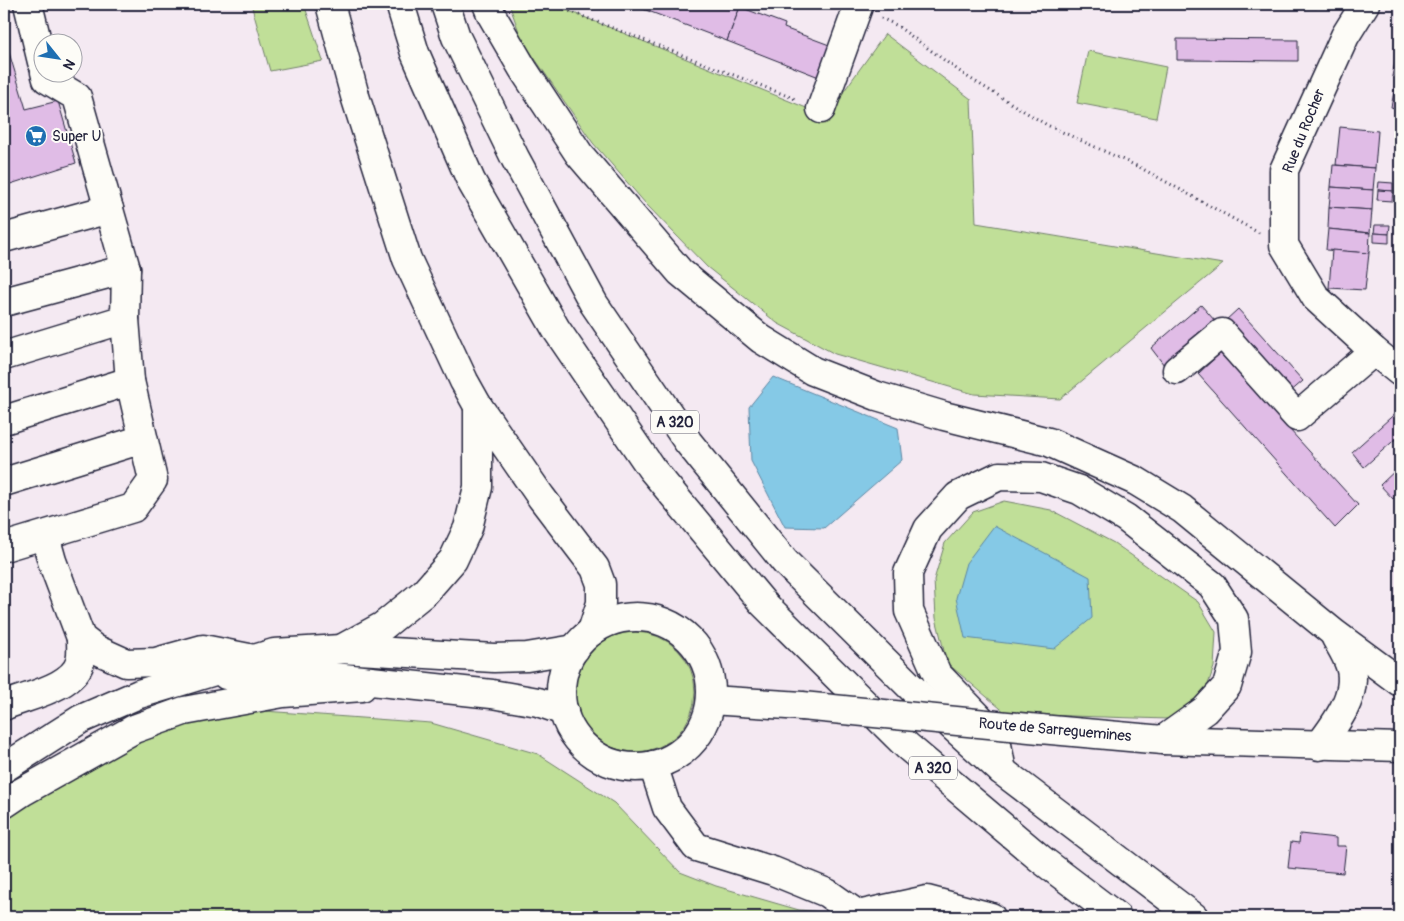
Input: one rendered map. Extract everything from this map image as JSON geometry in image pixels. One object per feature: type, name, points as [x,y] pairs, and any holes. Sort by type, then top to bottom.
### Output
[{"type":"main road","points":[[28,4],[35,32]]},
{"type":"main road","points":[[11,787],[82,719],[139,694],[274,653],[341,649],[494,658],[528,657],[583,640],[614,620],[638,617],[663,622],[684,634],[700,652],[709,675],[711,700],[705,722],[692,742],[674,757],[652,765],[630,767],[607,761],[588,750],[578,738],[564,711],[561,695],[563,679],[567,663],[583,640],[601,603],[602,584],[595,568],[541,497],[478,406],[464,381],[407,259],[354,96],[330,4]]},
{"type":"main road","name":"A 320","points":[[400,4],[415,53],[471,181],[556,329],[651,468],[763,603],[907,746],[1042,860],[1116,917]]},
{"type":"main road","name":"A 320","points":[[445,4],[456,37],[515,158],[594,304],[688,442],[786,562],[928,704],[1002,771],[1194,917]]},
{"type":"main road","points":[[487,4],[490,14],[578,154],[680,272],[761,339],[813,371],[877,396],[944,416],[1049,442],[1136,481],[1182,509],[1335,634],[1400,682]]},
{"type":"main road","name":"Rue du Rocher","points":[[1284,245],[1284,170],[1344,36],[1365,4]]},
{"type":"main road","points":[[821,109],[853,5]]},
{"type":"main road","points":[[4,547],[133,508],[153,480],[130,381],[125,319],[126,269],[77,97],[51,82]]},
{"type":"main road","points":[[4,238],[109,209]]},
{"type":"main road","points":[[1284,245],[1316,298],[1400,372]]},
{"type":"main road","points":[[4,302],[126,269]]},
{"type":"main road","points":[[4,356],[125,319]]},
{"type":"main road","points":[[1177,370],[1222,333],[1297,417],[1374,351]]},
{"type":"main road","points":[[4,420],[130,381]]},
{"type":"main road","points":[[341,649],[383,626],[425,592],[453,560],[468,528],[478,488],[478,406]]},
{"type":"main road","points":[[4,482],[143,439]]},
{"type":"main road","points":[[1002,771],[996,734],[937,674],[909,611],[908,573],[928,529],[958,496],[999,476],[1041,477],[1079,490],[1126,518],[1212,585],[1234,619],[1237,652],[1227,686],[1205,710],[1162,740]]},
{"type":"main road","points":[[4,706],[50,690],[73,675],[80,663],[81,638],[52,561],[45,536]]},
{"type":"main road","points":[[1320,746],[1341,717],[1350,692],[1351,667],[1335,634]]},
{"type":"main road","points":[[81,638],[96,649],[126,662],[156,662],[203,649],[254,659]]},
{"type":"main road","points":[[200,675],[334,677],[511,697],[538,702],[564,711]]},
{"type":"main road","points":[[11,787],[134,729],[184,711],[283,693],[388,684]]},
{"type":"main road","name":"Route de Sarreguemines","points":[[711,700],[802,706],[1162,740],[1400,747]]},
{"type":"main road","points":[[652,765],[667,808],[696,847],[773,871],[827,893],[860,916],[926,900],[991,917]]},
{"type":"path","points":[[551,4],[821,109]]},
{"type":"path","points":[[853,5],[896,25],[966,76],[1047,125],[1141,168],[1230,219],[1284,245]]},
{"type":"green space","points":[[251,4],[304,4],[323,61],[270,71]]},
{"type":"green space","points":[[509,4],[552,4],[826,116],[885,34],[971,99],[976,223],[1223,264],[1060,399],[974,394],[835,354],[777,323],[707,267],[646,204],[593,143],[522,40]]},
{"type":"green space","points":[[1088,51],[1166,67],[1156,118],[1077,103]]},
{"type":"green space","points":[[1004,501],[1051,510],[1114,543],[1198,602],[1216,632],[1214,667],[1205,693],[1192,707],[1168,719],[1007,714],[947,663],[936,618],[934,580],[945,543],[973,512]]},
{"type":"green space","points":[[635,632],[658,636],[678,649],[691,669],[695,692],[691,715],[678,735],[658,748],[635,752],[612,748],[592,735],[579,715],[575,692],[579,669],[592,649],[612,636]]},
{"type":"green space","points":[[264,711],[431,723],[538,754],[614,803],[680,872],[716,886],[799,910],[858,915],[861,917],[4,917],[4,816],[139,740],[225,712]]},
{"type":"water","points":[[773,377],[898,428],[902,460],[824,528],[785,527],[751,461],[749,407]]},
{"type":"water","points":[[994,526],[1090,577],[1092,618],[1054,649],[965,638],[956,598],[966,563]]},
{"type":"building","points":[[630,4],[731,4],[740,7],[727,41]]},
{"type":"building","points":[[1219,4],[1317,4],[1317,8]]},
{"type":"building","points":[[740,7],[785,24],[784,28],[832,46],[819,77],[727,41]]},
{"type":"building","name":"Super U","points":[[4,36],[26,109],[58,101],[76,163],[4,186]]},
{"type":"building","points":[[1177,39],[1298,40],[1298,61],[1177,60]]},
{"type":"building","points":[[1397,54],[1400,55],[1400,77],[1392,76]]},
{"type":"building","points":[[1397,77],[1400,77],[1400,110],[1391,107]]},
{"type":"building","points":[[1340,127],[1378,131],[1375,168],[1336,165]]},
{"type":"building","points":[[1333,165],[1375,168],[1373,190],[1331,187]]},
{"type":"building","points":[[1379,182],[1393,183],[1393,191],[1378,190]]},
{"type":"building","points":[[1331,187],[1373,190],[1372,210],[1329,207]]},
{"type":"building","points":[[1378,190],[1393,191],[1392,201],[1377,200]]},
{"type":"building","points":[[1329,207],[1372,210],[1370,233],[1328,229]]},
{"type":"building","points":[[1375,225],[1390,225],[1389,234],[1374,233]]},
{"type":"building","points":[[1328,229],[1370,233],[1369,253],[1326,250]]},
{"type":"building","points":[[1374,233],[1389,234],[1389,243],[1374,242]]},
{"type":"building","points":[[1332,250],[1369,253],[1365,290],[1329,288]]},
{"type":"building","points":[[1201,305],[1215,321],[1164,365],[1151,348]]},
{"type":"building","points":[[1238,309],[1303,381],[1289,393],[1225,321]]},
{"type":"building","points":[[1220,353],[1358,505],[1335,528],[1198,374]]},
{"type":"building","points":[[1399,410],[1400,435],[1364,467],[1352,452]]},
{"type":"building","points":[[1400,466],[1400,492],[1393,499],[1380,485]]},
{"type":"building","points":[[1300,834],[1336,838],[1336,846],[1346,846],[1343,873],[1288,868],[1291,842],[1299,843]]},
{"type":"place","name":"Super U","points":[[36,136]]}]
